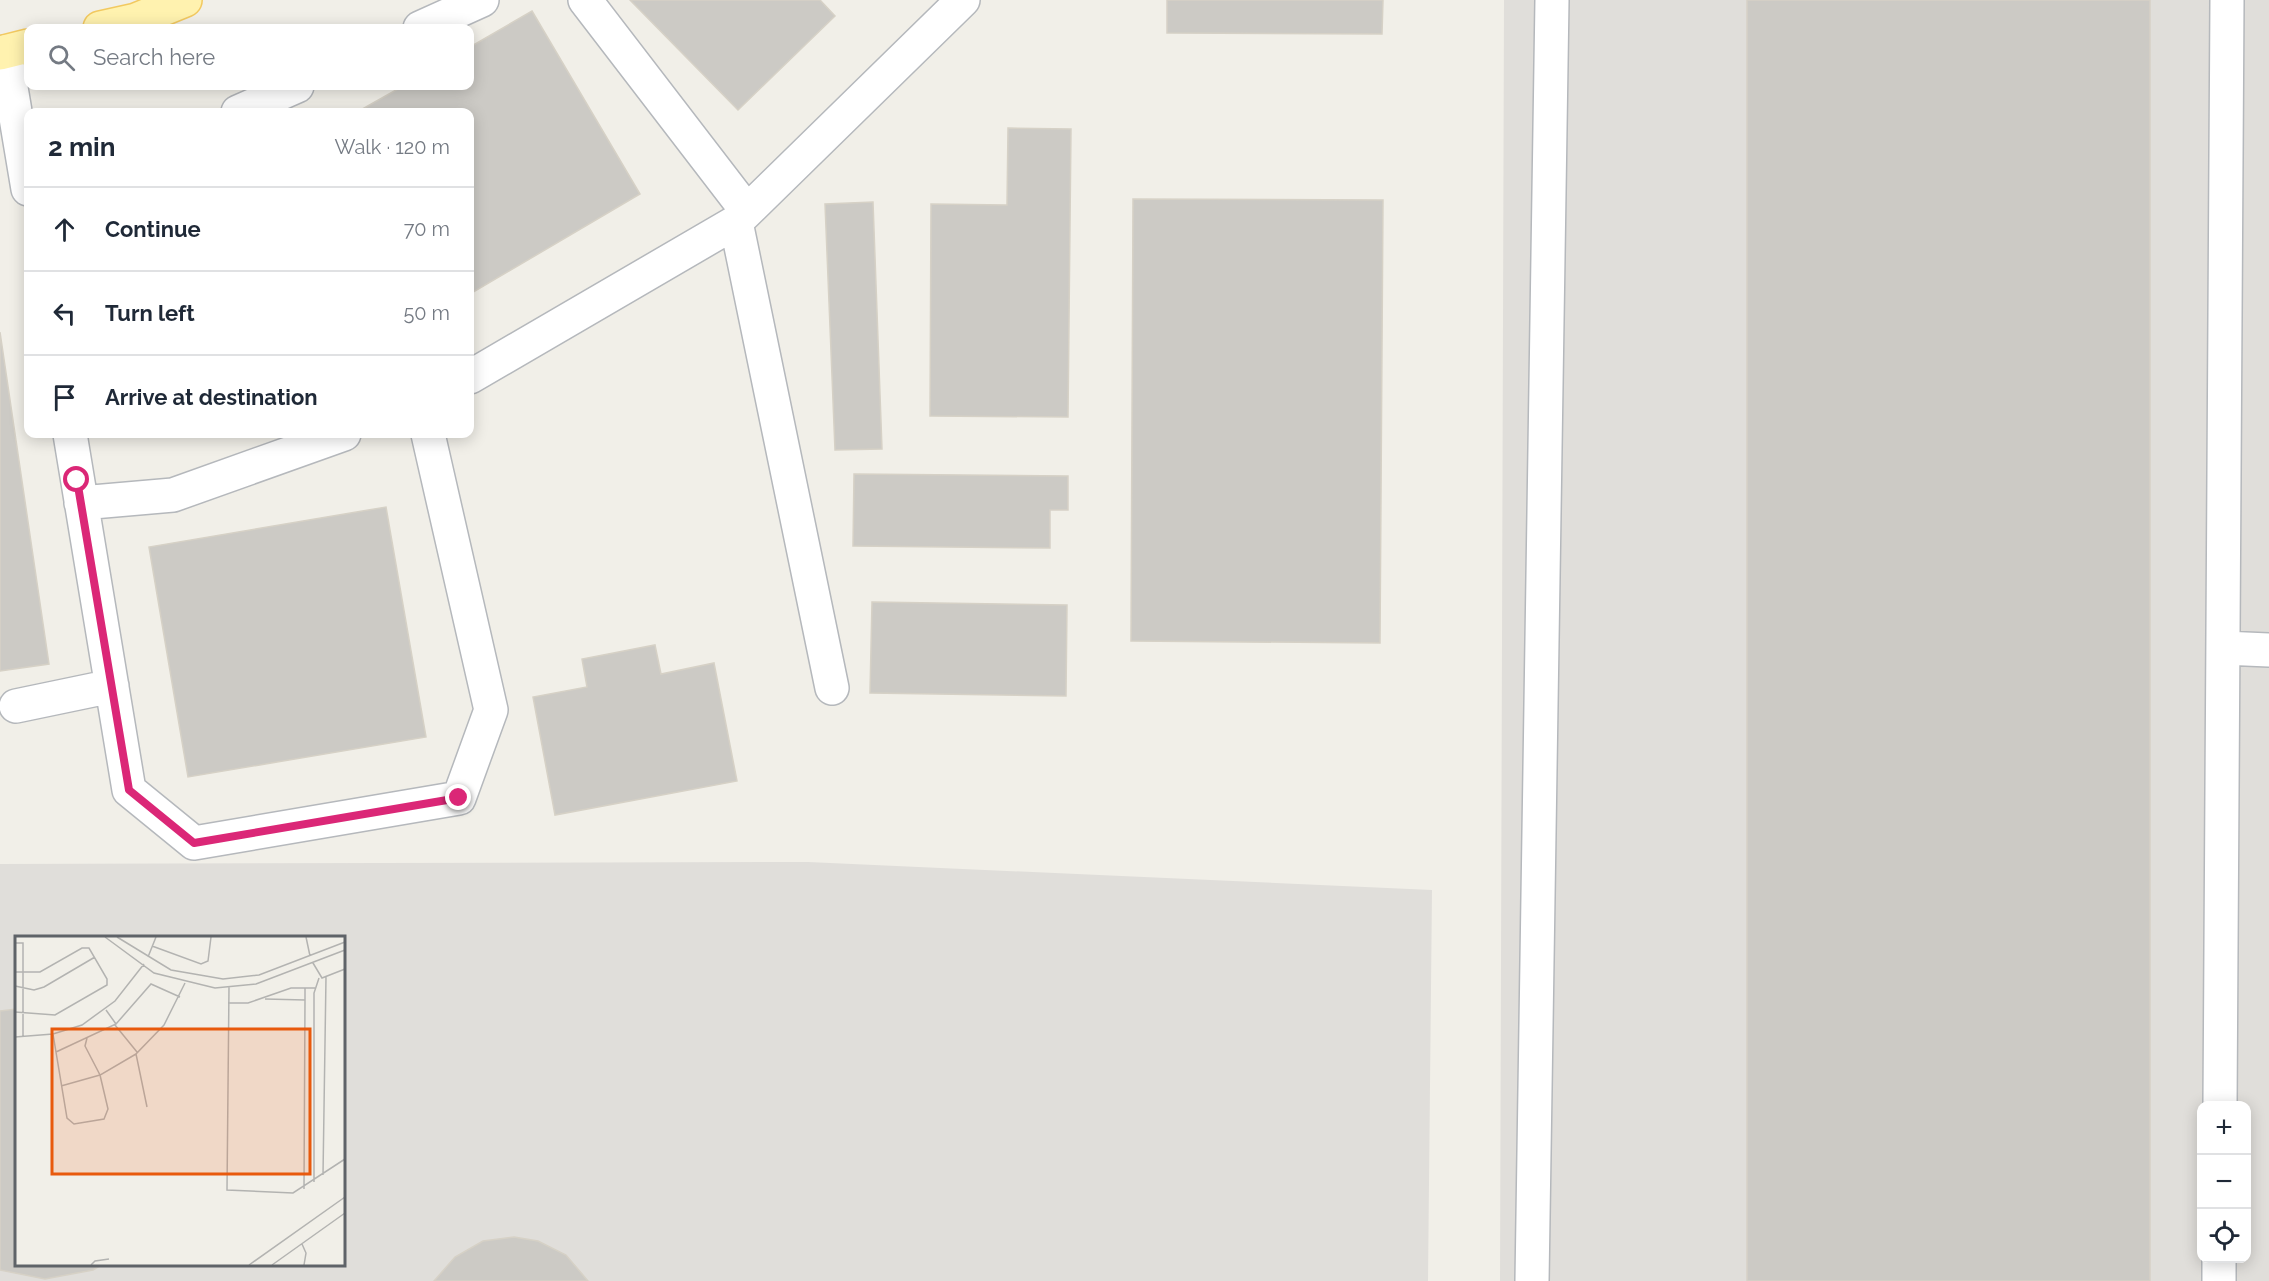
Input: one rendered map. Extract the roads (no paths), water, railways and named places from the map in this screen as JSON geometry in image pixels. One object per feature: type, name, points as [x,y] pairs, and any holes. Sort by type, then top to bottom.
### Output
[{"type":"main road","points":[[118,24],[136,20],[185,0]]},
{"type":"lane","points":[[429,24],[482,0]]},
{"type":"lane","points":[[585,0],[741,216],[832,688]]},
{"type":"lane","points":[[474,375],[741,216],[963,0]]},
{"type":"lane","points":[[1532,1281],[1551,0]]},
{"type":"lane","points":[[2220,1101],[2227,0]]},
{"type":"lane","points":[[11,50],[24,156]]},
{"type":"lane","points":[[247,108],[288,90]]},
{"type":"lane","points":[[300,108],[306,90]]},
{"type":"lane","points":[[71,438],[129,790],[194,843],[459,798],[491,710],[429,438]]},
{"type":"lane","points":[[81,503],[173,495],[333,438]]},
{"type":"lane","points":[[2223,648],[2269,650]]},
{"type":"lane","points":[[15,706],[112,686]]},
{"type":"lane","points":[[2219,1263],[2219,1281]]}]
